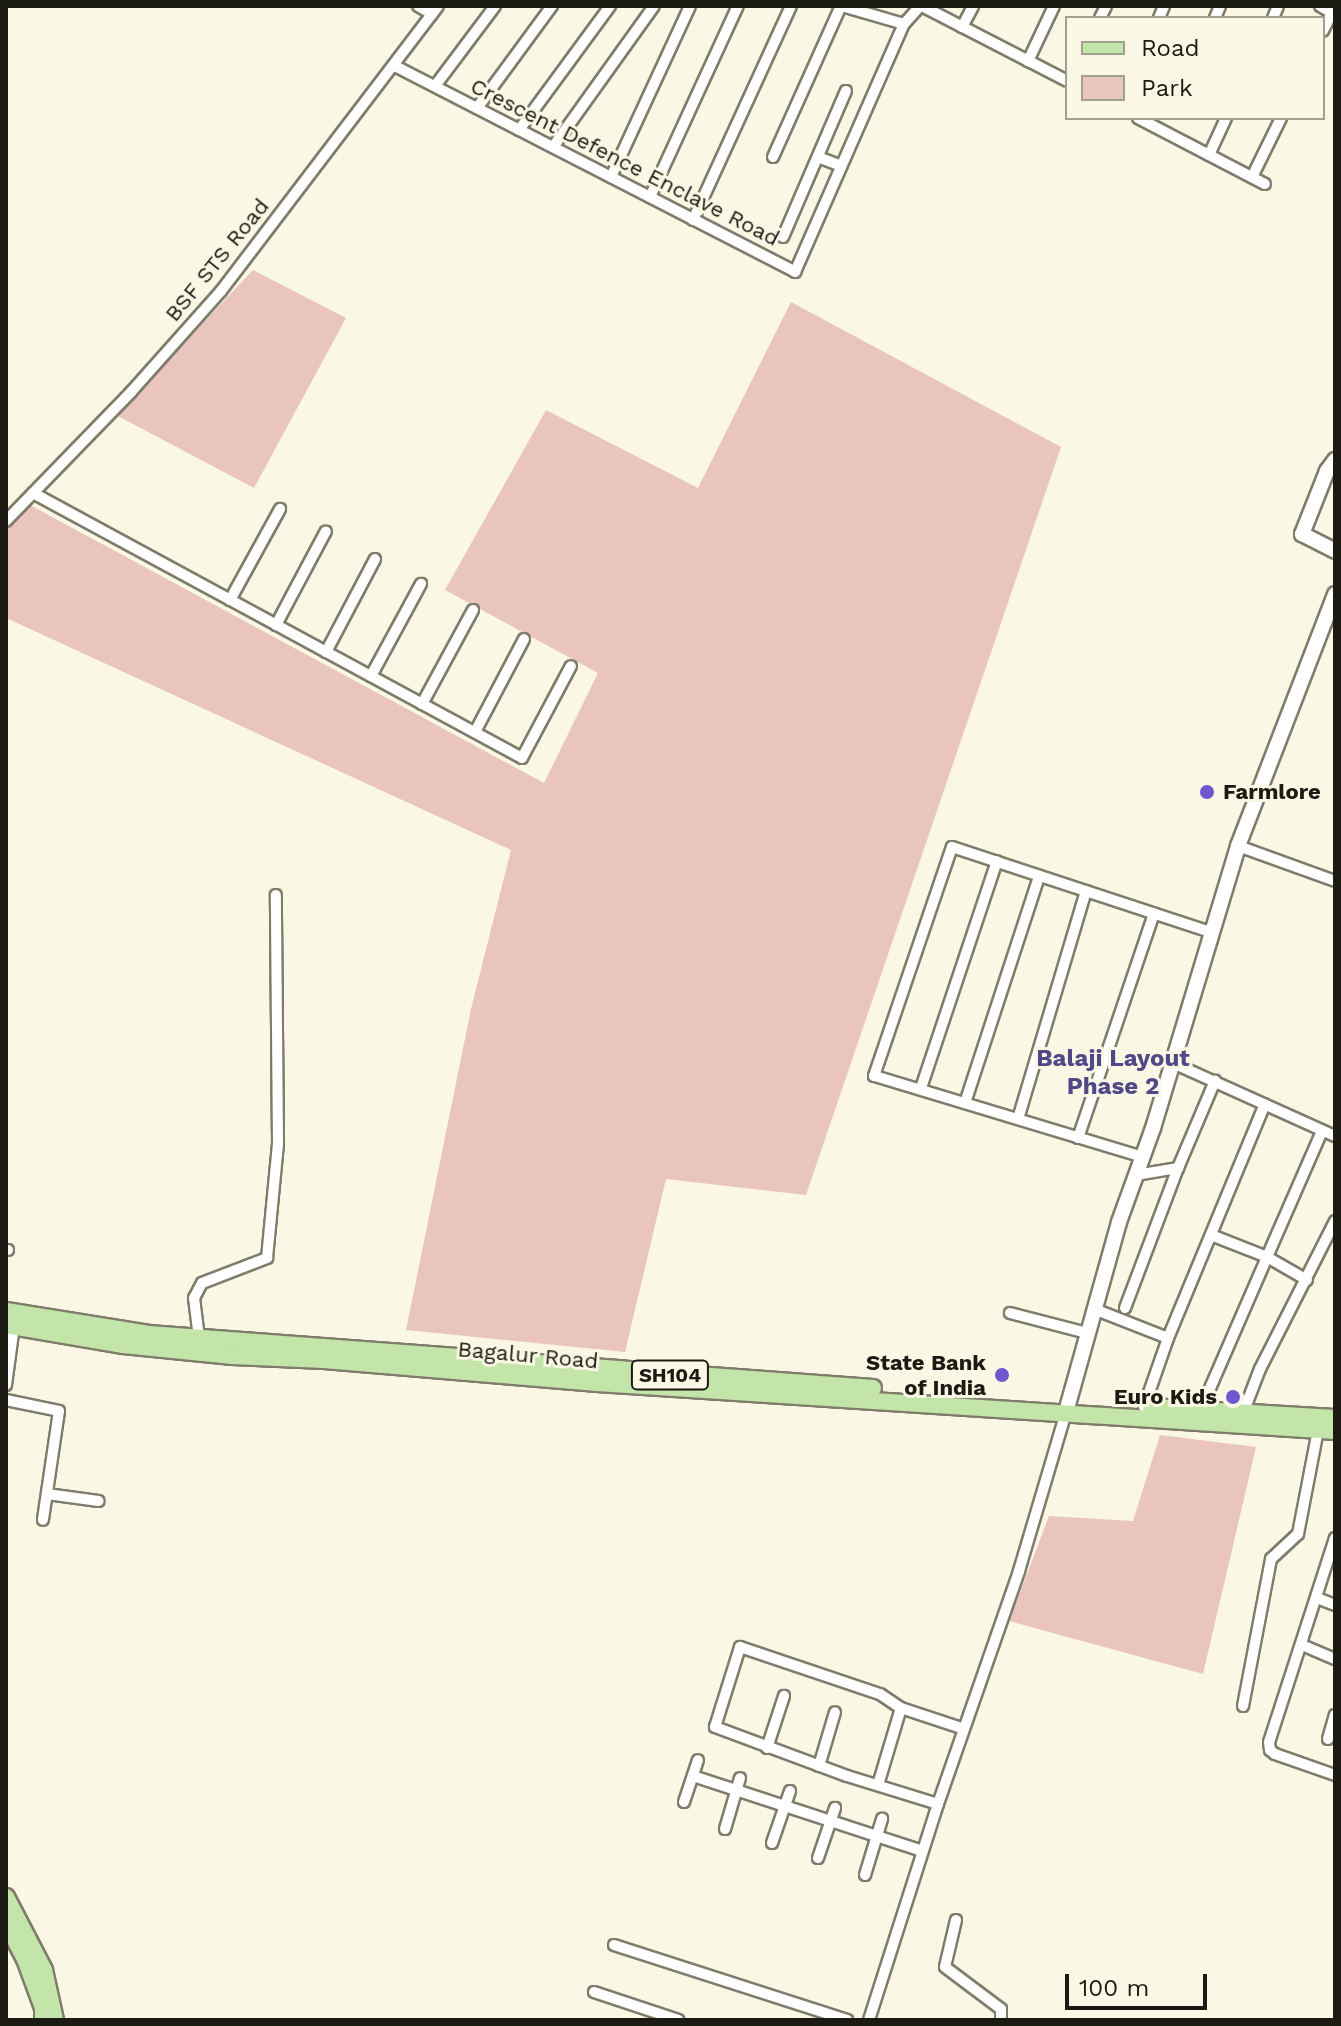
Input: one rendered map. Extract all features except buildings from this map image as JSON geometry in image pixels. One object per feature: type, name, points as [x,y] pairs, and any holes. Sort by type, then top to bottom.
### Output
[{"type":"main road","name":"Bagalur Road","points":[[9,1321],[665,1382]]},
{"type":"main road","name":"Bagalur Road","points":[[9,1321],[123,1345],[232,1356],[1067,1407],[1327,1431]]},
{"type":"main road","name":"Bagalur Road","points":[[1067,1407],[1201,1409],[1335,1418]]},
{"type":"main road","points":[[6,1897],[44,1970],[55,2020]]},
{"type":"main road","points":[[6,1923],[25,1959],[43,2008],[43,2020]]},
{"type":"street","points":[[418,6],[435,10]]},
{"type":"street","points":[[435,86],[495,6]]},
{"type":"street","points":[[477,108],[552,6]]},
{"type":"street","points":[[519,130],[610,6]]},
{"type":"street","points":[[553,147],[654,6]]},
{"type":"street","points":[[611,177],[690,6]]},
{"type":"street","points":[[650,197],[738,6]]},
{"type":"street","points":[[693,220],[791,6]]},
{"type":"street","points":[[773,157],[841,6],[904,24]]},
{"type":"street","points":[[921,6],[1065,80]]},
{"type":"street","name":"Crescent Defence Enclave Road","points":[[395,66],[795,272],[904,24],[921,6]]},
{"type":"street","points":[[962,27],[973,6]]},
{"type":"street","points":[[1028,61],[1054,6]]},
{"type":"street","points":[[1320,6],[1332,13],[1325,27]]},
{"type":"street","name":"BSF STS Road","points":[[6,521],[131,392],[221,291],[435,10]]},
{"type":"street","points":[[783,237],[846,91]]},
{"type":"street","points":[[1142,120],[1265,184]]},
{"type":"street","points":[[1163,131],[1167,120]]},
{"type":"street","points":[[1209,155],[1225,120]]},
{"type":"street","points":[[1252,177],[1280,120]]},
{"type":"street","points":[[818,157],[841,166]]},
{"type":"street","points":[[1335,460],[1302,534],[1335,551]]},
{"type":"street","points":[[33,493],[522,758],[571,666]]},
{"type":"street","points":[[230,600],[280,509]]},
{"type":"street","points":[[276,625],[326,531]]},
{"type":"street","points":[[326,652],[375,559]]},
{"type":"street","points":[[371,676],[421,584]]},
{"type":"street","points":[[869,2020],[922,1851],[1019,1571],[1094,1309],[1238,846],[1335,594]]},
{"type":"street","points":[[422,704],[473,610]]},
{"type":"street","points":[[475,732],[524,639]]},
{"type":"street","points":[[1238,846],[1335,881]]},
{"type":"street","points":[[1143,1157],[874,1076],[952,847],[1210,932]]},
{"type":"street","points":[[921,1088],[997,861]]},
{"type":"street","points":[[965,1103],[1039,876]]},
{"type":"street","points":[[1018,1119],[1086,891]]},
{"type":"street","points":[[199,1338],[194,1298],[202,1283],[267,1258],[278,1143],[276,895]]},
{"type":"street","points":[[1078,1138],[1154,914]]},
{"type":"street","points":[[1173,1063],[1335,1136]]},
{"type":"street","points":[[1125,1308],[1215,1081]]},
{"type":"street","points":[[1144,1407],[1168,1338],[1265,1104]]},
{"type":"street","points":[[1201,1409],[1322,1131]]},
{"type":"street","points":[[1136,1175],[1178,1168]]},
{"type":"street","points":[[1243,1413],[1260,1369],[1335,1221]]},
{"type":"street","points":[[1211,1235],[1267,1257],[1307,1280]]},
{"type":"street","points":[[1094,1309],[1168,1338]]},
{"type":"street","points":[[1010,1313],[1087,1333]]},
{"type":"street","points":[[6,1385],[9,1321]]},
{"type":"street","points":[[6,1400],[59,1411],[43,1520]]},
{"type":"street","points":[[1243,1706],[1271,1559],[1298,1534],[1327,1431]]},
{"type":"street","points":[[47,1494],[99,1501]]},
{"type":"street","points":[[1335,1538],[1269,1742],[1270,1750],[1335,1775]]},
{"type":"street","points":[[1317,1598],[1335,1605]]},
{"type":"street","points":[[1302,1645],[1335,1659]]},
{"type":"street","points":[[938,1804],[819,1766],[715,1727],[740,1647],[880,1694],[901,1708],[964,1729]]},
{"type":"street","points":[[767,1748],[784,1696]]},
{"type":"street","points":[[878,1785],[901,1708]]},
{"type":"street","points":[[819,1766],[835,1712]]},
{"type":"street","points":[[1328,1739],[1335,1715]]},
{"type":"street","points":[[684,1802],[698,1760]]},
{"type":"street","points":[[693,1776],[922,1851]]},
{"type":"street","points":[[725,1829],[740,1778]]},
{"type":"street","points":[[772,1843],[790,1791]]},
{"type":"street","points":[[818,1858],[835,1808]]},
{"type":"street","points":[[865,1875],[882,1819]]},
{"type":"street","points":[[956,1920],[945,1967],[1001,2009],[1001,2020]]},
{"type":"street","points":[[614,1945],[847,2020]]},
{"type":"street","points":[[594,1992],[678,2020]]},
{"type":"green space","points":[[253,270],[346,318],[254,488],[116,415]]},
{"type":"green space","points":[[791,302],[1061,447],[806,1195],[666,1179],[625,1352],[406,1330],[471,1009],[511,850],[6,618],[6,531],[30,505],[544,783],[598,673],[445,590],[546,410],[698,488]]},
{"type":"green space","points":[[1160,1435],[1256,1447],[1203,1674],[1009,1621],[1049,1516],[1133,1521]]},
{"type":"place","name":"Farmlore","points":[[1207,792]]},
{"type":"place","name":"State Bank of India","points":[[1002,1375]]},
{"type":"place","name":"Euro Kids","points":[[1233,1397]]},
{"type":"district","name":"Balaji Layout Phase 2","points":[[1113,1073]]}]
